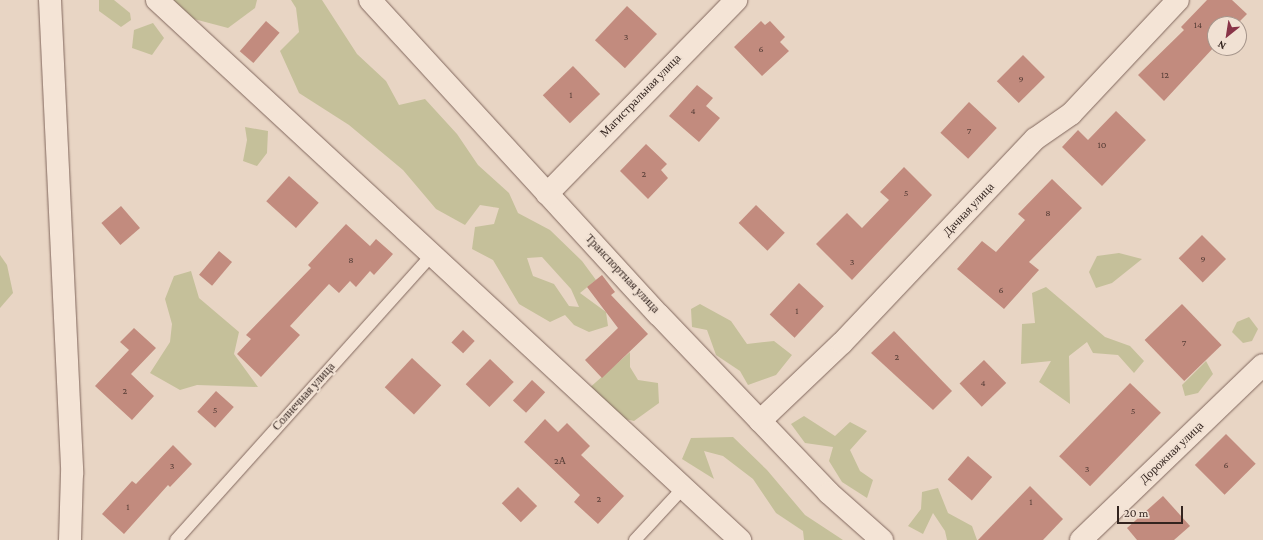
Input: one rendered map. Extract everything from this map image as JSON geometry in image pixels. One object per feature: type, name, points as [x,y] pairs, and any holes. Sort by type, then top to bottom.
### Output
[{"type":"street","points":[[50,0],[72,473],[70,540]]},
{"type":"street","points":[[157,0],[433,254],[740,540]]},
{"type":"street","name":"Транспортная улица","points":[[370,0],[547,194],[760,421],[829,493],[882,540]]},
{"type":"street","name":"Магистральная улица","points":[[547,194],[736,0]]},
{"type":"street","name":"Дачная улица","points":[[760,421],[842,343],[1035,139],[1071,114],[1178,0]]},
{"type":"street","name":"Дорожная улица","points":[[1080,540],[1263,365]]},
{"type":"lane","name":"Солнечная улица","points":[[176,540],[433,254]]},
{"type":"lane","points":[[635,540],[684,487]]},
{"type":"shaded area","points":[[99,0],[114,0],[130,13],[131,20],[121,27],[99,11]]},
{"type":"shaded area","points":[[173,0],[257,0],[255,8],[228,28],[194,19]]},
{"type":"shaded area","points":[[291,0],[322,0],[357,54],[386,81],[399,105],[425,99],[457,134],[478,165],[509,193],[518,213],[550,230],[582,261],[596,280],[580,293],[606,312],[608,326],[589,332],[574,325],[565,315],[550,322],[519,304],[493,260],[472,249],[475,227],[494,224],[499,208],[480,205],[465,225],[436,209],[403,170],[349,125],[299,93],[280,51],[299,32],[296,8]],"holes":[[[542,257],[571,289],[579,307],[569,306],[554,284],[533,276],[527,258]]]},
{"type":"shaded area","points":[[153,23],[164,38],[152,55],[132,48],[134,30]]},
{"type":"shaded area","points":[[245,127],[268,131],[267,153],[257,166],[243,161],[247,140]]},
{"type":"shaded area","points":[[1119,253],[1142,259],[1112,283],[1096,288],[1089,272],[1097,256]]},
{"type":"shaded area","points":[[0,255],[7,265],[13,293],[0,308]]},
{"type":"shaded area","points":[[191,271],[199,298],[239,332],[234,354],[258,387],[197,385],[180,390],[150,373],[170,342],[172,324],[165,299],[174,276]]},
{"type":"shaded area","points":[[1046,287],[1105,337],[1130,346],[1144,361],[1134,373],[1118,355],[1093,353],[1087,342],[1069,356],[1070,404],[1039,382],[1051,361],[1021,364],[1022,324],[1035,323],[1032,293]]},
{"type":"shaded area","points":[[700,304],[731,321],[747,344],[774,341],[792,355],[776,375],[748,385],[740,371],[716,355],[707,330],[692,327],[691,309]]},
{"type":"shaded area","points":[[1249,317],[1258,329],[1252,341],[1243,343],[1232,332],[1237,322]]},
{"type":"shaded area","points":[[630,352],[630,367],[638,380],[658,383],[659,403],[634,421],[612,416],[587,390]]},
{"type":"shaded area","points":[[1206,361],[1213,374],[1198,393],[1185,396],[1182,385]]},
{"type":"shaded area","points":[[804,416],[835,436],[850,422],[867,431],[850,450],[860,471],[873,480],[867,498],[842,482],[829,461],[833,447],[805,443],[791,424]]},
{"type":"shaded area","points":[[733,437],[767,470],[805,515],[843,540],[804,540],[803,531],[776,513],[753,479],[723,456],[704,451],[714,479],[682,459],[691,438]]},
{"type":"shaded area","points":[[938,488],[948,513],[972,526],[977,540],[947,540],[945,531],[933,513],[923,534],[908,526],[921,509],[922,492]]},
{"type":"building","points":[[1207,0],[1232,0],[1247,14],[1245,16],[1207,16],[1207,55],[1164,101],[1138,75],[1184,30],[1181,27]]},
{"type":"building","points":[[627,6],[657,34],[625,68],[595,40]]},
{"type":"building","points":[[266,21],[280,33],[253,63],[240,51]]},
{"type":"building","points":[[761,21],[765,25],[770,21],[785,37],[780,42],[789,51],[762,76],[734,47]]},
{"type":"building","points":[[1023,55],[1045,77],[1019,103],[997,81]]},
{"type":"building","points":[[573,66],[600,94],[570,123],[543,95]]},
{"type":"building","points":[[697,85],[713,98],[706,106],[720,118],[699,142],[669,116]]},
{"type":"building","points":[[969,102],[997,128],[968,159],[940,133]]},
{"type":"building","points":[[1116,111],[1146,140],[1102,186],[1062,147],[1078,130],[1088,140]]},
{"type":"building","points":[[646,144],[667,164],[661,170],[668,178],[648,199],[620,171]]},
{"type":"building","points":[[904,167],[932,195],[852,280],[816,244],[847,213],[862,228],[889,200],[880,192]]},
{"type":"building","points":[[289,176],[319,203],[296,228],[266,201]]},
{"type":"building","points":[[1052,179],[1082,208],[1029,262],[1039,270],[1004,309],[957,269],[982,241],[996,252],[1025,220],[1018,214]]},
{"type":"building","points":[[756,205],[785,233],[767,251],[739,223]]},
{"type":"building","points":[[121,206],[140,228],[120,245],[101,223]]},
{"type":"building","points":[[346,224],[370,246],[376,239],[393,254],[374,275],[370,271],[356,287],[350,281],[339,293],[329,284],[290,326],[300,335],[261,377],[237,354],[251,339],[246,335],[311,268],[308,265]]},
{"type":"building","points":[[1202,235],[1226,259],[1203,282],[1179,258]]},
{"type":"building","points":[[219,251],[232,262],[212,286],[199,275]]},
{"type":"building","points":[[602,275],[615,292],[611,295],[648,334],[602,378],[585,360],[618,328],[587,287]]},
{"type":"building","points":[[799,283],[824,306],[795,338],[770,314]]},
{"type":"building","points":[[1182,304],[1222,345],[1184,381],[1145,340]]},
{"type":"building","points":[[134,328],[156,348],[131,374],[154,396],[132,420],[95,386],[129,350],[120,342]]},
{"type":"building","points":[[463,330],[475,341],[463,353],[451,342]]},
{"type":"building","points":[[894,331],[952,391],[933,410],[871,353]]},
{"type":"building","points":[[412,358],[441,385],[414,415],[385,387]]},
{"type":"building","points":[[490,359],[514,382],[489,407],[466,384]]},
{"type":"building","points":[[984,360],[1006,383],[982,407],[960,384]]},
{"type":"building","points":[[532,380],[545,392],[526,413],[513,400]]},
{"type":"building","points":[[1130,383],[1161,413],[1090,486],[1059,456]]},
{"type":"building","points":[[216,391],[234,407],[215,428],[197,412]]},
{"type":"building","points":[[545,419],[558,432],[567,423],[590,446],[581,455],[624,496],[598,524],[574,502],[580,495],[524,442]]},
{"type":"building","points":[[1226,434],[1256,464],[1225,495],[1195,465]]},
{"type":"building","points":[[173,445],[192,464],[170,487],[168,485],[124,534],[102,514],[132,481],[136,484]]},
{"type":"building","points":[[968,456],[992,477],[972,500],[948,479]]},
{"type":"building","points":[[1030,486],[1063,519],[1043,540],[978,540]]},
{"type":"building","points":[[518,487],[537,506],[521,522],[502,503]]},
{"type":"building","points":[[1163,496],[1190,526],[1174,540],[1137,540],[1127,528]]}]
